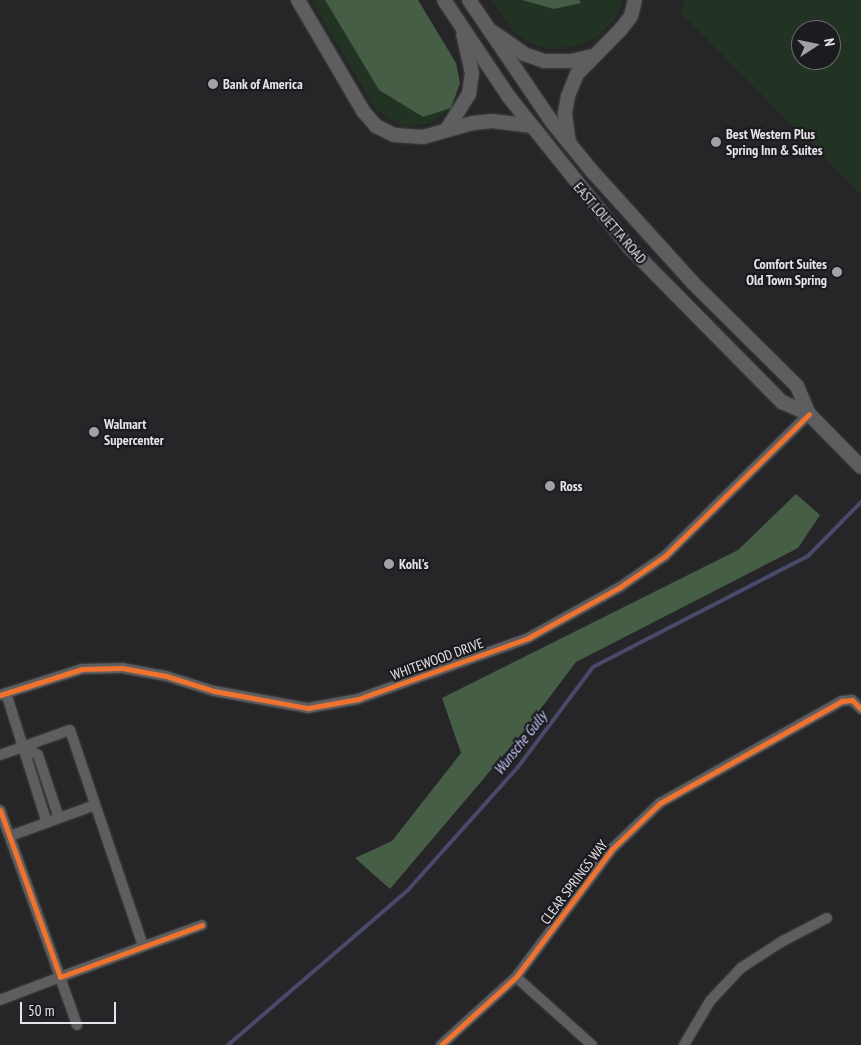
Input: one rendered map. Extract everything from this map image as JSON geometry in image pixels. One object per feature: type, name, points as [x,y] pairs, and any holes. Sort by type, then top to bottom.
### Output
[{"type":"main road","points":[[298,0],[363,111],[376,126],[394,135],[408,138],[423,137],[447,129],[492,121],[531,126]]},
{"type":"main road","name":"EAST LOUETTA ROAD","points":[[444,0],[461,28],[531,126],[605,219],[782,402],[809,414]]},
{"type":"main road","name":"EAST LOUETTA ROAD","points":[[469,0],[486,27],[569,142],[638,223],[693,283],[797,386],[809,414],[861,467]]},
{"type":"main road","points":[[569,142],[566,113],[568,96],[577,74],[631,16],[635,0]]},
{"type":"main road","points":[[486,27],[524,54],[544,61],[571,61],[594,56]]},
{"type":"main road","points":[[447,129],[469,94],[472,73],[461,28]]},
{"type":"main road","points":[[605,219],[638,223]]},
{"type":"street","name":"WHITEWOOD DRIVE","points":[[3,694],[82,669],[122,668],[166,676],[214,691],[308,708],[358,699],[528,638],[620,588],[666,556],[809,414]]},
{"type":"street","points":[[3,694],[24,746],[25,761],[47,823]]},
{"type":"street","name":"CLEAR SPRINGS WAY","points":[[441,1045],[516,977],[612,849],[650,811],[681,789],[849,700],[861,709]]},
{"type":"street","points":[[0,755],[70,730],[143,946]]},
{"type":"street","points":[[24,746],[38,755],[59,818]]},
{"type":"street","points":[[10,836],[95,805]]},
{"type":"street","points":[[0,810],[77,1025]]},
{"type":"street","points":[[684,1045],[710,1001],[742,968],[781,942],[827,918]]},
{"type":"street","points":[[0,1000],[202,925]]},
{"type":"street","points":[[516,977],[592,1045]]},
{"type":"green space","points":[[311,0],[325,0],[379,90],[422,117],[451,108],[431,123],[404,127],[377,111]]},
{"type":"green space","points":[[325,0],[418,0],[456,63],[460,83],[451,108],[423,117],[379,90]]},
{"type":"green space","points":[[491,0],[522,0],[554,9],[580,3],[579,0],[623,0],[615,19],[596,38],[580,45],[549,49],[526,41],[513,31]]},
{"type":"green space","points":[[522,0],[579,0],[581,3],[554,9]]},
{"type":"green space","points":[[685,0],[861,0],[861,194],[681,13]]},
{"type":"green space","points":[[796,494],[820,515],[798,548],[576,662],[524,731],[390,889],[355,858],[392,841],[461,753],[442,698],[738,550]]},
{"type":"waterway","name":"Wunsche Gully","points":[[228,1045],[408,890],[518,767],[593,667],[808,556],[861,502]]},
{"type":"cycle path","points":[[0,695],[82,669],[122,668],[166,676],[214,691],[308,708],[358,699],[528,638],[620,587],[665,556],[809,414]]},
{"type":"cycle path","points":[[441,1045],[516,977],[612,849],[660,803],[842,701],[852,700],[861,709]]},
{"type":"cycle path","points":[[0,810],[60,977],[202,925]]},
{"type":"place","name":"Bank of America","points":[[213,84]]},
{"type":"place","name":"Best Western Plus Spring Inn & Suites","points":[[716,142]]},
{"type":"place","name":"Comfort Suites Old Town Spring","points":[[837,272]]},
{"type":"place","name":"Walmart Supercenter","points":[[94,432]]},
{"type":"place","name":"Ross","points":[[550,486]]},
{"type":"place","name":"Kohl's","points":[[389,564]]}]
